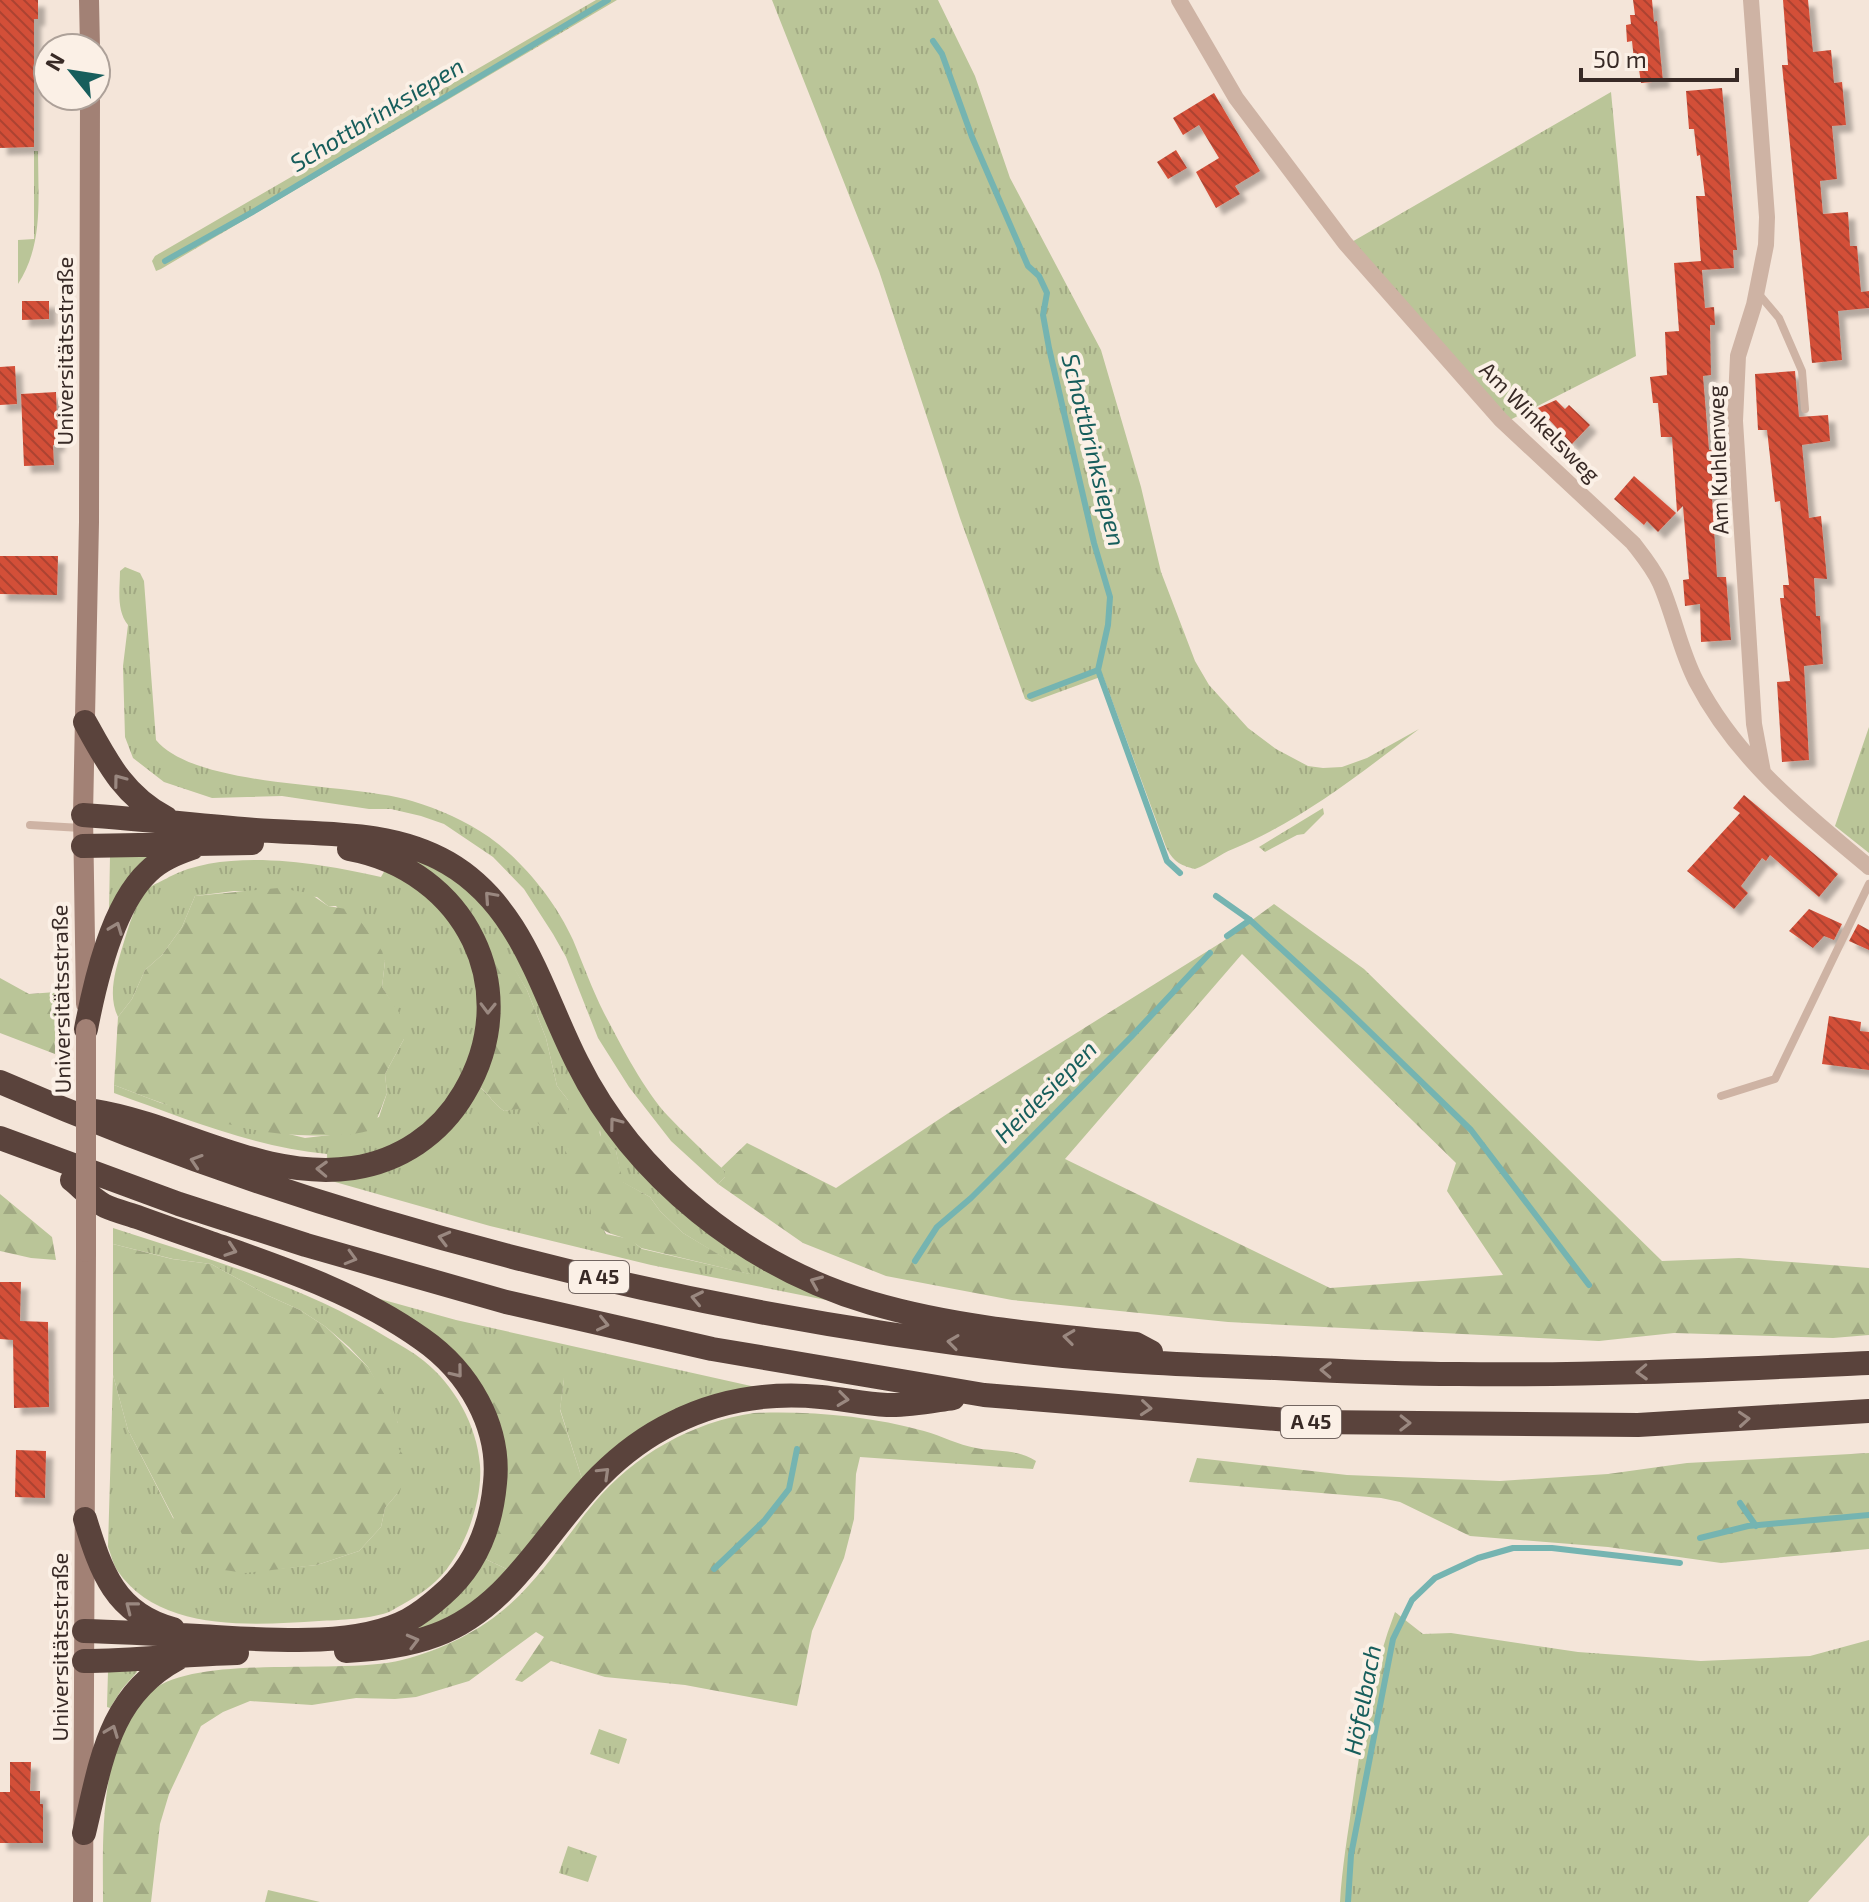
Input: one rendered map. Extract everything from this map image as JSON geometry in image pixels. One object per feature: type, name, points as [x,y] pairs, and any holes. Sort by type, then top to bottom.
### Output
[{"type":"highway","points":[[85,722],[127,791],[172,821]]},
{"type":"highway","points":[[83,830],[172,821],[344,834],[384,840],[431,854],[470,877],[489,894],[522,940],[578,1065],[614,1123],[656,1172],[719,1227],[779,1264],[841,1293],[904,1311],[967,1324],[1136,1344],[1170,1363]]},
{"type":"highway","points":[[48,1103],[127,1116],[221,1150],[276,1165],[332,1170],[377,1163],[403,1153],[442,1123],[465,1092],[481,1059],[487,1033],[488,989],[475,942],[464,922],[434,888],[396,863],[366,852],[307,844],[202,844],[83,830]]},
{"type":"highway","points":[[86,1029],[97,975],[125,904],[135,887],[163,861],[202,844]]},
{"type":"highway","name":"A 45","points":[[0,1082],[183,1157],[316,1200],[501,1253],[615,1281],[873,1332],[1039,1354],[1170,1363],[1457,1374],[1629,1372],[1869,1363]]},
{"type":"highway","name":"A 45","points":[[0,1138],[38,1154],[306,1245],[506,1302],[712,1349],[984,1395],[1312,1422],[1638,1425],[1869,1411]]},
{"type":"highway","points":[[38,1154],[105,1206],[303,1276],[395,1322],[445,1357],[474,1394],[493,1444],[496,1474],[493,1507],[476,1555],[458,1580],[424,1610],[388,1628],[359,1636],[302,1639],[84,1631]]},
{"type":"highway","points":[[84,1661],[178,1658],[207,1653],[383,1648],[436,1635],[461,1623],[509,1585],[599,1477],[622,1455],[670,1424],[717,1405],[755,1398],[792,1395],[888,1405],[984,1395]]},
{"type":"highway","points":[[85,1519],[108,1584],[124,1602],[160,1626],[203,1636]]},
{"type":"highway","points":[[84,1833],[117,1718],[144,1681],[178,1658]]},
{"type":"main road","points":[[89,0],[90,32]]},
{"type":"main road","name":"Universitätsstraße","points":[[83,1902],[86,1029],[83,830],[90,112]]},
{"type":"street","name":"Am Winkelsweg","points":[[1179,0],[1236,98],[1345,243],[1501,420],[1633,543],[1650,565],[1660,582],[1684,654],[1699,686],[1715,713],[1765,777],[1869,867]]},
{"type":"street","name":"Am Kuhlenweg","points":[[1751,0],[1767,217],[1766,245],[1738,356],[1735,421],[1754,724],[1765,777]]},
{"type":"lane","points":[[1756,292],[1779,318],[1802,371],[1805,409]]},
{"type":"lane","points":[[30,825],[83,830]]},
{"type":"lane","points":[[1721,1096],[1775,1079],[1869,884]]},
{"type":"green space","points":[[596,0],[617,0],[156,271],[152,261],[155,256]]},
{"type":"green space","points":[[772,0],[938,0],[975,76],[1010,178],[1101,350],[1141,487],[1161,572],[1195,661],[1209,685],[1248,728],[1276,749],[1308,766],[1342,767],[1367,758],[1419,729],[1353,779],[1283,825],[1195,869],[1177,862],[1166,847],[1103,676],[1032,702],[1025,699],[960,518],[879,271]]},
{"type":"green space","points":[[1611,92],[1636,356],[1510,420],[1350,243]]},
{"type":"green space","points":[[34,151],[38,151],[38,220],[32,253],[18,284],[18,240],[34,239]]},
{"type":"green space","points":[[125,567],[140,573],[144,581],[156,740],[176,756],[204,768],[238,776],[412,801],[462,821],[502,847],[526,870],[557,911],[604,1013],[650,1093],[675,1123],[725,1171],[725,1177],[718,1184],[671,1141],[629,1087],[598,1038],[566,957],[553,934],[524,889],[493,857],[444,824],[421,816],[391,809],[369,809],[282,796],[212,798],[164,782],[133,758],[125,737],[123,666],[128,625],[120,606],[119,592],[120,571]]},
{"type":"green space","points":[[1869,727],[1869,853],[1835,826]]},
{"type":"green space","points":[[1323,808],[1324,814],[1304,834],[1265,852],[1259,847]]},
{"type":"green space","points":[[396,851],[429,863],[467,887],[495,917],[611,1129],[831,1301],[651,1265],[490,1226],[328,1180],[327,1154],[246,1138],[114,1093],[114,1085],[161,1103],[305,1138],[330,1135],[379,1117],[387,1093],[385,1074],[404,1039],[382,987],[385,961],[336,906],[328,906],[317,897],[234,891],[195,896],[182,927],[162,955],[145,970],[132,999],[118,1017],[113,990],[118,963],[136,909],[148,889],[169,877],[218,862],[274,860],[381,877]],"holes":[[[507,957],[527,990],[546,1038],[557,1086],[568,1100],[504,1111],[471,1082]],[[600,1130],[601,1139],[616,1151],[622,1182],[650,1197],[683,1233],[750,1274],[642,1249],[630,1239],[606,1234],[588,1201]]]},
{"type":"green space","points":[[151,854],[109,911],[110,856]]},
{"type":"green space","points":[[278,888],[309,893],[328,906],[346,909],[361,922],[382,951],[385,961],[382,987],[400,1014],[405,1030],[404,1039],[385,1074],[387,1093],[373,1129],[352,1134],[275,1133],[220,1122],[114,1085],[118,1017],[132,999],[145,970],[162,955],[182,927],[195,896]]},
{"type":"green space","points":[[1274,904],[1364,969],[1662,1261],[1739,1258],[1869,1268],[1869,1335],[1833,1338],[1674,1333],[1599,1341],[1228,1322],[1012,1300],[886,1276],[803,1243],[718,1184],[725,1177],[725,1171],[721,1168],[747,1143],[836,1188],[953,1110],[1222,942]],"holes":[[[1242,954],[1456,1163],[1447,1191],[1503,1275],[1330,1288],[1065,1159]]]},
{"type":"green space","points":[[498,957],[508,957],[527,990],[546,1038],[557,1086],[568,1100],[568,1115],[557,1126],[544,1130],[525,1108],[504,1111],[471,1081],[493,963]]},
{"type":"green space","points":[[0,978],[29,994],[56,992],[55,1054],[0,1033]]},
{"type":"green space","points":[[586,1120],[596,1125],[602,1139],[616,1151],[623,1182],[650,1197],[683,1233],[753,1275],[641,1248],[602,1229],[591,1217],[588,1203],[568,1194],[567,1142],[577,1126]]},
{"type":"green space","points":[[0,1194],[52,1237],[56,1260],[0,1251]]},
{"type":"green space","points":[[113,1228],[219,1262],[323,1303],[411,1352],[445,1382],[462,1407],[474,1435],[480,1480],[475,1511],[463,1543],[446,1570],[431,1585],[391,1611],[375,1616],[346,1620],[237,1623],[182,1615],[157,1605],[135,1590],[117,1570],[108,1547],[113,1375],[128,1430],[173,1518],[275,1569],[317,1565],[359,1551],[381,1527],[385,1508],[397,1494],[398,1423],[368,1367],[326,1327],[300,1310],[211,1264],[173,1259],[113,1244]]},
{"type":"green space","points":[[113,1244],[172,1259],[211,1264],[300,1310],[326,1327],[368,1367],[398,1423],[398,1448],[408,1461],[408,1476],[385,1508],[381,1527],[359,1551],[317,1565],[245,1573],[217,1569],[200,1557],[184,1538],[128,1430],[113,1375]]},
{"type":"green space","points":[[362,1294],[456,1320],[760,1388],[583,1482],[560,1409],[564,1379],[427,1333]]},
{"type":"green space","points":[[438,1324],[547,1349],[564,1379],[560,1410],[583,1482],[511,1571],[483,1558],[503,1448],[427,1333]]},
{"type":"green space","points":[[754,1413],[861,1418],[924,1431],[969,1447],[1022,1454],[1036,1461],[1033,1469],[860,1457],[854,1519],[844,1558],[812,1631],[797,1706],[685,1685],[605,1677],[551,1661],[522,1682],[515,1680],[544,1637],[536,1632],[469,1681],[416,1697],[356,1698],[312,1705],[250,1701],[223,1712],[201,1726],[169,1794],[160,1824],[151,1902],[103,1902],[104,1821],[112,1765],[120,1738],[148,1694],[169,1681],[197,1673],[268,1667],[375,1664],[420,1655],[456,1641],[488,1622],[517,1598],[594,1503],[627,1470],[666,1443],[687,1433],[731,1417]]},
{"type":"green space","points":[[1869,1453],[1869,1549],[1721,1563],[1608,1547],[1470,1536],[1400,1502],[1381,1498],[1189,1482],[1197,1458],[1347,1475],[1500,1481],[1608,1474],[1687,1463]]},
{"type":"green space","points":[[483,1558],[511,1571],[453,1619],[414,1634],[420,1622]]},
{"type":"green space","points":[[1395,1612],[1423,1634],[1451,1633],[1578,1652],[1701,1661],[1810,1656],[1869,1640],[1869,1835],[1808,1902],[1340,1902],[1364,1727],[1380,1658]]},
{"type":"green space","points":[[136,1670],[110,1708],[107,1707],[108,1671]]},
{"type":"green space","points":[[599,1729],[627,1739],[619,1764],[590,1754]]},
{"type":"green space","points":[[568,1846],[597,1856],[588,1882],[559,1873]]},
{"type":"green space","points":[[268,1890],[320,1902],[265,1902]]},
{"type":"building","points":[[0,0],[38,0],[38,19],[34,19],[32,32],[34,147],[0,148]]},
{"type":"building","points":[[1633,0],[1652,0],[1663,81],[1641,83],[1639,69],[1635,69],[1632,41],[1627,42],[1626,25],[1631,24],[1630,15],[1635,15]]},
{"type":"building","points":[[1783,0],[1808,0],[1813,52],[1831,50],[1834,83],[1842,82],[1846,125],[1832,126],[1837,179],[1820,181],[1823,214],[1848,212],[1850,246],[1857,246],[1861,292],[1869,291],[1869,308],[1838,311],[1842,360],[1812,363],[1782,65],[1788,65]]},
{"type":"building","points":[[1722,88],[1737,250],[1733,250],[1734,268],[1702,270],[1705,308],[1714,307],[1715,325],[1710,325],[1711,375],[1703,376],[1709,450],[1717,449],[1719,468],[1721,497],[1712,497],[1717,577],[1726,577],[1731,640],[1701,642],[1700,604],[1685,606],[1683,580],[1689,579],[1683,506],[1677,512],[1672,437],[1661,437],[1658,403],[1653,403],[1650,377],[1667,375],[1665,332],[1679,331],[1674,263],[1701,261],[1696,196],[1705,196],[1694,129],[1689,129],[1686,91]]},
{"type":"building","points":[[1214,93],[1260,171],[1235,186],[1240,194],[1216,208],[1196,172],[1219,158],[1199,125],[1183,135],[1173,118]]},
{"type":"building","points":[[1176,150],[1187,168],[1168,179],[1157,162]]},
{"type":"building","points":[[22,301],[49,301],[49,319],[22,320]]},
{"type":"building","points":[[15,366],[17,404],[0,405],[0,367]]},
{"type":"building","points":[[1795,371],[1799,417],[1828,415],[1830,441],[1802,445],[1809,518],[1821,516],[1827,579],[1814,578],[1823,664],[1804,666],[1809,760],[1782,762],[1777,682],[1790,681],[1780,598],[1784,598],[1783,585],[1789,585],[1780,501],[1775,502],[1767,430],[1758,430],[1755,374]]},
{"type":"building","points":[[56,392],[58,445],[53,445],[54,465],[24,466],[21,394]]},
{"type":"building","points":[[1556,400],[1565,409],[1569,405],[1590,425],[1572,444],[1538,408]]},
{"type":"building","points":[[1634,476],[1676,513],[1658,532],[1647,521],[1644,525],[1614,499]]},
{"type":"building","points":[[0,556],[58,556],[57,595],[0,594]]},
{"type":"building","points":[[1744,795],[1838,874],[1819,897],[1770,855],[1766,861],[1762,858],[1741,886],[1748,893],[1734,909],[1687,871],[1740,813],[1733,808]]},
{"type":"building","points":[[1809,909],[1842,924],[1834,940],[1824,936],[1813,948],[1789,931]]},
{"type":"building","points":[[1858,924],[1869,930],[1869,950],[1849,941]]},
{"type":"building","points":[[1829,1016],[1861,1022],[1860,1031],[1869,1032],[1869,1070],[1822,1064]]},
{"type":"building","points":[[0,1282],[21,1282],[20,1321],[48,1322],[49,1407],[14,1408],[13,1340],[0,1339]]},
{"type":"building","points":[[16,1450],[46,1451],[45,1498],[15,1497]]},
{"type":"building","points":[[10,1762],[31,1762],[30,1791],[40,1791],[40,1804],[43,1804],[43,1843],[0,1843],[0,1792],[10,1792]]},
{"type":"waterway","name":"Schottbrinksiepen","points":[[165,261],[608,0]]},
{"type":"waterway","name":"Schottbrinksiepen","points":[[933,41],[942,54],[972,137],[1028,266],[1039,276],[1047,293],[1043,315],[1049,348],[1094,543],[1110,597],[1108,625],[1098,670],[1167,861],[1180,873]]},
{"type":"waterway","points":[[1030,696],[1098,670]]},
{"type":"waterway","points":[[1216,896],[1250,920],[1471,1130],[1589,1285]]},
{"type":"waterway","name":"Heidesiepen","points":[[1227,936],[1250,920]]},
{"type":"waterway","name":"Heidesiepen","points":[[915,1261],[937,1227],[1018,1151],[1210,953]]},
{"type":"waterway","name":"Heidesiepen","points":[[714,1569],[764,1521],[789,1489],[797,1449]]},
{"type":"waterway","points":[[1740,1503],[1756,1526]]},
{"type":"waterway","name":"Höfelbach","points":[[1700,1538],[1748,1526],[1869,1515]]},
{"type":"waterway","name":"Höfelbach","points":[[1348,1902],[1351,1855],[1393,1639],[1412,1600],[1435,1578],[1478,1558],[1513,1548],[1552,1548],[1680,1563]]}]
